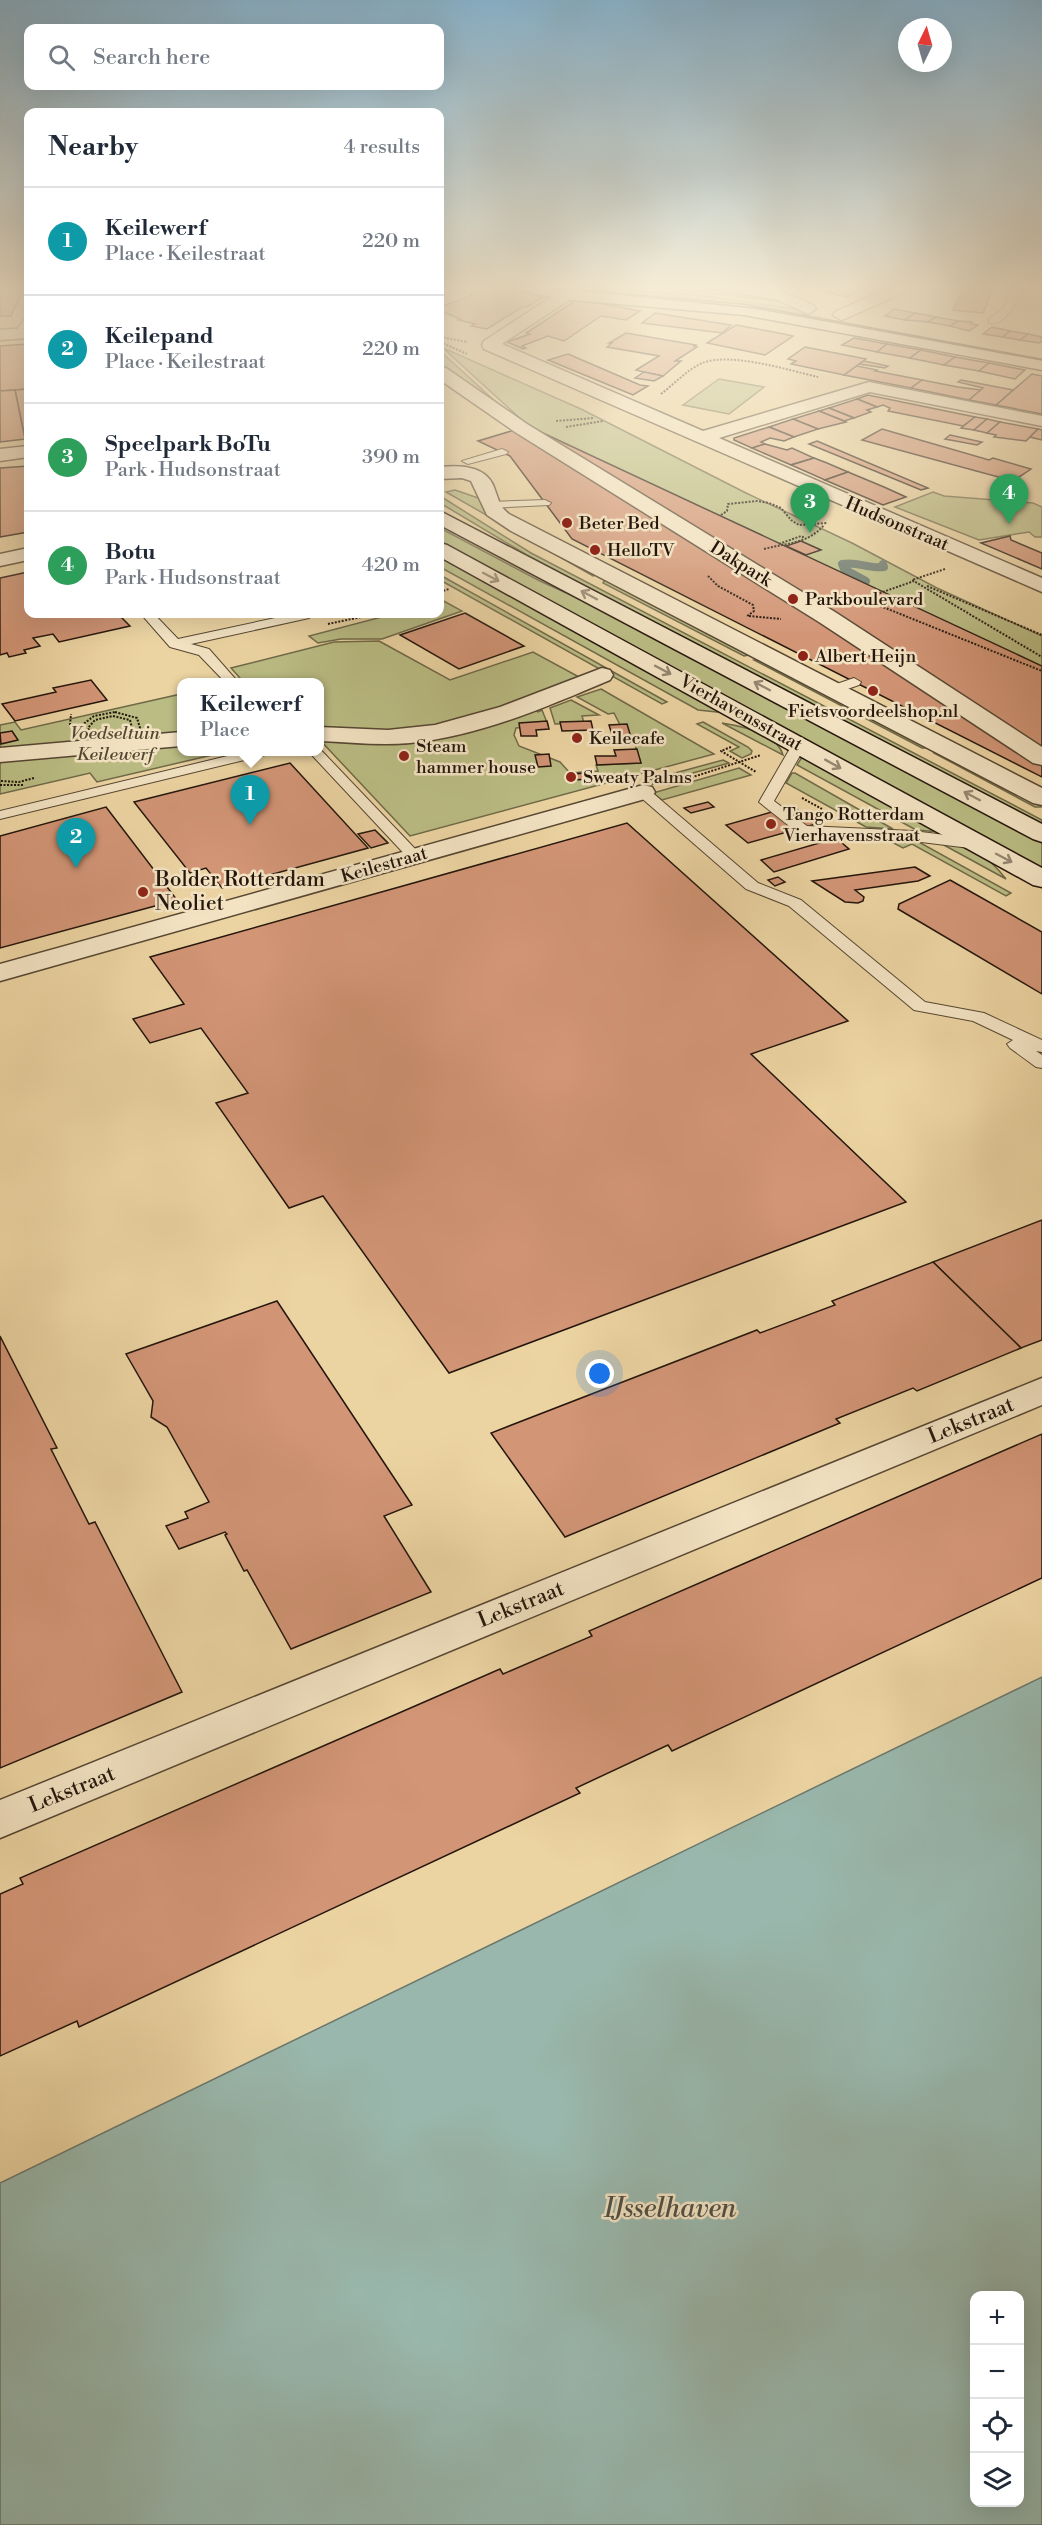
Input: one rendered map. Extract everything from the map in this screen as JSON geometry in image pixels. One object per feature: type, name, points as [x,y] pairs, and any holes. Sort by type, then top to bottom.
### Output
[{"type":"street","name":"Dakpark","points":[[485,403],[521,428],[822,614],[1042,758]]},
{"type":"street","name":"Hudsonstraat","points":[[619,403],[1042,586]]},
{"type":"street","points":[[700,438],[817,403]]},
{"type":"street","points":[[950,403],[1042,421]]},
{"type":"street","points":[[0,455],[24,452]]},
{"type":"street","points":[[444,461],[468,461],[490,466],[503,478],[512,514]]},
{"type":"street","points":[[444,473],[461,473],[479,478],[497,514],[512,514],[833,690],[1042,798]]},
{"type":"street","name":"Vierhavensstraat","points":[[444,519],[1042,834]]},
{"type":"street","name":"Vierhavensstraat","points":[[444,551],[1042,879]]},
{"type":"street","points":[[0,560],[24,555]]},
{"type":"street","points":[[324,734],[388,737],[432,732],[493,716],[602,675]]},
{"type":"street","points":[[0,755],[177,739]]},
{"type":"street","name":"Keilestraat","points":[[0,973],[643,792]]},
{"type":"street","name":"Lekstraat","points":[[0,1820],[1042,1391]]},
{"type":"lane","points":[[468,461],[502,452]]},
{"type":"lane","points":[[512,514],[545,503]]},
{"type":"lane","points":[[151,618],[175,644],[204,652],[228,678]]},
{"type":"lane","points":[[175,644],[291,618]]},
{"type":"lane","points":[[833,690],[854,682]]},
{"type":"lane","points":[[799,745],[766,802],[803,830],[913,836],[978,844]]},
{"type":"lane","points":[[0,815],[243,756]]},
{"type":"lane","points":[[320,756],[415,857]]},
{"type":"lane","points":[[643,792],[752,886],[795,903],[920,1006],[978,1017],[1042,1047]]},
{"type":"lane","points":[[978,1017],[1042,1063]]},
{"type":"path","points":[[637,411],[648,403]]},
{"type":"path","points":[[560,420],[603,417]]},
{"type":"path","points":[[571,426],[610,420]]},
{"type":"path","points":[[722,515],[727,511],[728,504],[757,501],[776,505],[800,525],[827,523],[834,520]]},
{"type":"path","points":[[762,549],[801,536],[806,538],[815,535],[827,523]]},
{"type":"path","points":[[822,614],[944,570]]},
{"type":"path","points":[[912,580],[1042,635]]},
{"type":"path","points":[[912,580],[1042,657]]},
{"type":"path","points":[[444,591],[449,589]]},
{"type":"path","points":[[863,599],[1042,671]]},
{"type":"path","points":[[731,747],[721,751],[740,763]]},
{"type":"path","points":[[643,792],[767,753]]},
{"type":"path","points":[[0,780],[13,783]]},
{"type":"green space","points":[[484,403],[497,403],[519,423]]},
{"type":"green space","points":[[503,403],[567,403],[746,493],[852,543],[937,588],[1042,636],[1042,748],[524,422]]},
{"type":"green space","points":[[686,403],[743,403],[729,414],[683,405]]},
{"type":"green space","points":[[455,490],[481,499],[506,525],[596,575],[593,576],[446,492]]},
{"type":"green space","points":[[933,492],[944,496],[1033,503],[1042,507],[1042,537],[1035,537],[1029,532],[979,540],[895,507]]},
{"type":"green space","points":[[444,499],[531,553],[1042,820],[1042,825],[527,555],[444,505]]},
{"type":"green space","points":[[444,530],[540,581],[615,615],[1042,842],[1042,868],[444,544]]},
{"type":"green space","points":[[444,558],[726,713],[698,710],[444,569]]},
{"type":"green space","points":[[444,577],[667,702],[662,704],[444,582]]},
{"type":"green space","points":[[608,581],[749,655],[744,656],[603,583]]},
{"type":"green space","points":[[444,601],[462,611],[444,617]]},
{"type":"green space","points":[[378,618],[442,618],[382,639],[341,639],[318,643],[309,636]]},
{"type":"green space","points":[[379,641],[450,680],[533,652],[579,677],[504,709],[411,733],[324,731],[324,678],[240,678],[231,668],[334,642]]},
{"type":"green space","points":[[759,659],[927,748],[922,748],[754,660]]},
{"type":"green space","points":[[601,689],[714,754],[410,836],[324,744],[324,739],[378,740],[530,707],[538,712],[542,710],[548,725],[516,728],[514,735],[519,746],[560,762],[570,773],[598,771],[596,765],[641,763],[634,742],[629,743],[614,713],[608,714],[577,697]]},
{"type":"green space","name":"Voedseltuin Keilewerf","points":[[177,695],[177,756],[208,756],[97,782],[90,773],[0,794],[0,725],[15,722],[21,730]]},
{"type":"green space","points":[[571,700],[599,715],[582,716],[584,723],[555,724],[550,708]]},
{"type":"green space","points":[[703,722],[748,747],[752,751],[751,754],[742,758],[730,751],[739,747],[697,724]]},
{"type":"green space","points":[[722,723],[766,736],[774,741],[783,755]]},
{"type":"green space","points":[[939,752],[1041,807],[1035,807],[934,753]]},
{"type":"green space","points":[[802,757],[940,832],[916,830],[797,765]]},
{"type":"green space","points":[[723,760],[729,763],[646,786],[642,782]]},
{"type":"green space","points":[[739,768],[751,775],[662,800],[653,793]]},
{"type":"green space","points":[[792,773],[893,829],[866,827],[786,783]]},
{"type":"green space","points":[[886,839],[917,841],[1011,893],[1006,896],[912,844],[903,848]]},
{"type":"green space","points":[[942,844],[971,849],[992,863],[1006,879]]},
{"type":"water","name":"IJsselhaven","points":[[1042,1677],[1042,2525],[0,2525],[0,2183]]},
{"type":"building","points":[[0,403],[18,403],[24,439],[0,442]]},
{"type":"building","points":[[18,403],[24,403],[24,434]]},
{"type":"building","points":[[845,403],[867,403],[877,407],[867,410],[871,412],[854,418],[829,408]]},
{"type":"building","points":[[867,403],[906,403],[975,417],[963,426],[888,411],[890,408],[883,405],[877,407]]},
{"type":"building","points":[[999,403],[1042,403],[1042,414],[996,405]]},
{"type":"building","points":[[829,408],[854,418],[844,421],[819,411]]},
{"type":"building","points":[[819,411],[846,422],[818,429],[793,419]]},
{"type":"building","points":[[975,417],[987,419],[974,430],[961,428]]},
{"type":"building","points":[[793,419],[818,429],[794,437],[769,427]]},
{"type":"building","points":[[987,419],[1000,422],[987,433],[974,430]]},
{"type":"building","points":[[1000,422],[1038,429],[1026,441],[994,437],[996,435],[987,433]]},
{"type":"building","name":"Parkboulevard","points":[[528,426],[1042,666],[1042,777],[572,539],[510,456],[478,441]]},
{"type":"building","points":[[769,427],[794,437],[784,441],[770,438],[761,442],[765,444],[752,448],[734,440],[734,438]]},
{"type":"building","points":[[882,429],[989,460],[993,458],[1031,469],[1013,481],[862,440]]},
{"type":"building","points":[[1038,429],[1042,430],[1042,440],[1030,437]]},
{"type":"building","points":[[950,435],[982,442],[977,445],[945,439]]},
{"type":"building","points":[[817,441],[928,488],[921,490],[809,444]]},
{"type":"building","points":[[765,444],[787,450],[792,448],[814,458],[791,465],[752,448]]},
{"type":"building","points":[[814,458],[848,472],[825,480],[791,465]]},
{"type":"building","points":[[24,466],[24,533],[0,537],[0,468]]},
{"type":"building","points":[[848,472],[906,497],[883,505],[825,480]]},
{"type":"building","points":[[1010,536],[1011,540],[1042,553],[1042,569],[981,543]]},
{"type":"building","points":[[801,541],[821,550],[806,555],[786,546]]},
{"type":"building","points":[[24,573],[24,618],[122,618],[130,626],[59,642],[53,634],[33,638],[40,646],[24,650],[26,653],[9,657],[7,653],[0,655],[0,578]]},
{"type":"building","points":[[465,613],[524,646],[459,669],[400,635]]},
{"type":"building","points":[[91,680],[107,700],[15,721],[2,704],[56,692],[53,688]]},
{"type":"building","points":[[547,721],[549,729],[536,730],[537,736],[521,736],[519,723]]},
{"type":"building","points":[[591,721],[593,730],[562,731],[560,722]]},
{"type":"building","points":[[627,724],[633,744],[615,745],[609,725]]},
{"type":"building","points":[[12,731],[18,740],[1,744],[0,733]]},
{"type":"building","points":[[637,749],[641,763],[597,765],[595,756],[616,756],[614,750]]},
{"type":"building","points":[[549,754],[551,766],[538,767],[535,755]]},
{"type":"building","points":[[290,763],[368,848],[255,879],[253,877],[222,888],[206,868],[190,873],[134,802]]},
{"type":"building","points":[[589,773],[591,779],[573,780],[571,774]]},
{"type":"building","points":[[708,802],[714,807],[691,813],[684,808]]},
{"type":"building","points":[[793,806],[816,824],[748,843],[726,825]]},
{"type":"building","points":[[106,807],[177,900],[0,948],[0,836]]},
{"type":"building","points":[[627,823],[848,1021],[751,1054],[906,1202],[449,1373],[323,1196],[289,1208],[216,1103],[248,1093],[201,1028],[150,1043],[133,1019],[184,1004],[150,957]]},
{"type":"building","points":[[375,830],[388,843],[371,848],[358,834]]},
{"type":"building","points":[[836,838],[849,849],[774,872],[761,860]]},
{"type":"building","points":[[915,867],[930,876],[918,881],[855,890],[864,897],[863,901],[858,903],[845,902],[812,881]]},
{"type":"building","points":[[778,877],[785,882],[775,886],[768,880]]},
{"type":"building","points":[[950,880],[1042,932],[1042,994],[898,909],[899,904]]},
{"type":"building","points":[[1042,1220],[1042,1340],[1021,1348],[933,1262]]},
{"type":"building","points":[[933,1262],[1021,1348],[917,1391],[913,1388],[836,1419],[840,1423],[565,1537],[491,1433],[757,1330],[760,1333],[835,1305],[832,1301]]},
{"type":"building","points":[[277,1301],[412,1505],[384,1516],[431,1592],[291,1649],[247,1570],[244,1571],[225,1532],[179,1549],[166,1526],[188,1518],[185,1512],[209,1502],[167,1427],[151,1417],[153,1401],[126,1354]]},
{"type":"building","points":[[0,1336],[57,1448],[51,1449],[89,1524],[95,1522],[182,1692],[0,1768]]},
{"type":"building","points":[[1042,1434],[1042,1578],[672,1751],[668,1745],[576,1788],[580,1793],[79,2027],[77,2021],[0,2056],[0,1894],[23,1884],[20,1878],[500,1669],[503,1674],[592,1636],[589,1631]]},
{"type":"waterway","points":[[864,581],[866,581],[844,569],[842,564],[884,567],[883,564]]},
{"type":"place","name":"Beter Bed","points":[[567,523]]},
{"type":"place","name":"Botu","points":[[1009,524]]},
{"type":"place","name":"Speelpark BoTu","points":[[810,533]]},
{"type":"place","name":"HelloTV","points":[[595,550]]},
{"type":"place","name":"Parkboulevard","points":[[793,599]]},
{"type":"place","name":"Albert Heijn","points":[[803,656]]},
{"type":"place","name":"Fietsvoordeelshop.nl","points":[[873,691]]},
{"type":"place","name":"Keilecafe","points":[[577,738]]},
{"type":"place","name":"Steam hammer house","points":[[404,756]]},
{"type":"place","name":"Sweaty Palms","points":[[571,777]]},
{"type":"place","name":"Tango Rotterdam Vierhavensstraat","points":[[771,824]]},
{"type":"place","name":"Keilewerf","points":[[250,825]]},
{"type":"place","name":"Keilepand","points":[[76,868]]},
{"type":"place","name":"Bolder Rotterdam Neoliet","points":[[143,892]]}]
